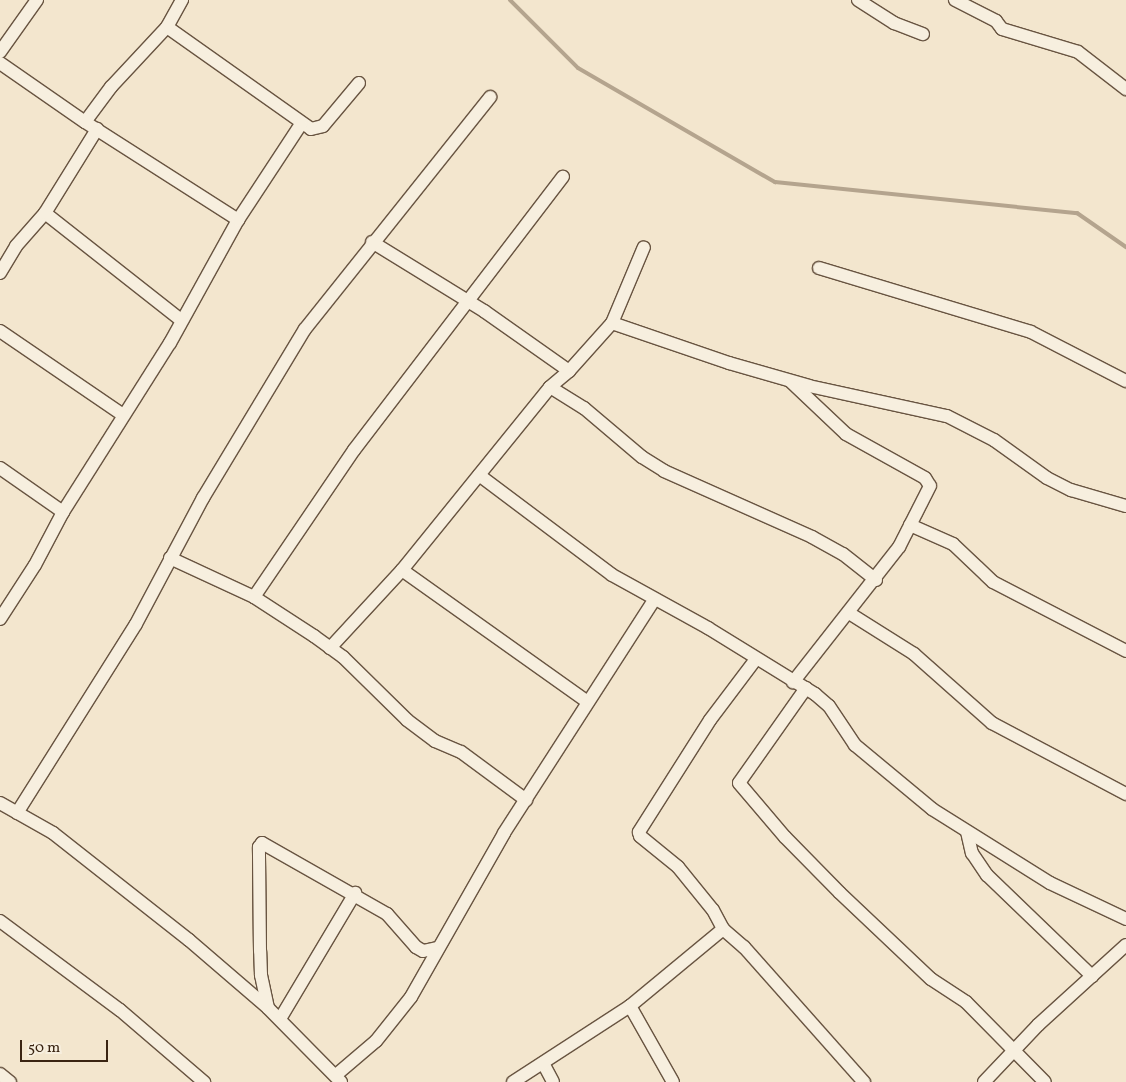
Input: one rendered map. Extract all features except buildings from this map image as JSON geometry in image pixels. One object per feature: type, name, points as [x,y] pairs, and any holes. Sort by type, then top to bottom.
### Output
[{"type":"street","points":[[0,52],[37,0]]},
{"type":"street","points":[[85,122],[111,87],[167,27],[182,0]]},
{"type":"street","points":[[858,0],[894,24],[923,34]]},
{"type":"street","points":[[955,0],[996,21],[1002,30],[1078,52],[1126,89]]},
{"type":"street","points":[[167,27],[301,124],[320,129],[359,83]]},
{"type":"street","points":[[0,63],[85,122],[238,220]]},
{"type":"street","points":[[17,813],[130,632],[249,418],[305,329],[372,242],[490,98]]},
{"type":"street","points":[[0,619],[4,602],[63,512],[181,320],[238,220],[301,124]]},
{"type":"street","points":[[0,273],[16,246],[45,213],[97,128]]},
{"type":"street","points":[[254,597],[354,450],[465,301],[563,177]]},
{"type":"street","points":[[45,213],[181,320]]},
{"type":"street","points":[[372,242],[465,301],[569,371]]},
{"type":"street","points":[[330,648],[402,570],[550,387],[569,371],[612,322],[644,247]]},
{"type":"street","points":[[819,268],[1031,332],[1126,381]]},
{"type":"street","points":[[612,322],[789,380],[947,416],[994,440],[1047,478],[1071,490],[1126,506]]},
{"type":"street","points":[[0,331],[122,415]]},
{"type":"street","points":[[789,380],[846,434],[928,480],[930,486],[910,525],[876,580],[793,682]]},
{"type":"street","points":[[550,387],[584,408],[642,457],[664,471],[812,537],[843,554],[876,580]]},
{"type":"street","points":[[0,468],[63,512]]},
{"type":"street","points":[[479,475],[588,559],[654,600],[708,628],[793,682],[806,688],[829,706],[850,739],[866,755],[932,809],[1050,883],[1074,892],[1126,919]]},
{"type":"street","points":[[910,525],[953,544],[993,582],[1126,651]]},
{"type":"street","points":[[170,558],[254,597],[330,648],[407,720],[435,741],[461,752],[526,800]]},
{"type":"street","points":[[402,570],[588,702]]},
{"type":"street","points":[[0,803],[53,833],[93,862],[268,1008],[338,1079],[393,1022],[411,997],[437,948],[526,800],[654,600]]},
{"type":"street","points":[[849,613],[914,654],[992,723],[1126,794]]},
{"type":"street","points":[[756,659],[710,720],[639,832],[644,841],[678,867],[713,910],[723,929],[744,947],[864,1082]]},
{"type":"street","points":[[806,688],[739,783],[784,837],[840,893],[930,979],[966,1002],[1013,1052],[1046,1082]]},
{"type":"street","points":[[967,832],[972,853],[987,875],[1092,976]]},
{"type":"street","points":[[268,1008],[261,975],[260,844],[356,894],[387,914],[416,947],[422,951],[437,948]]},
{"type":"street","points":[[280,1019],[356,894]]},
{"type":"street","points":[[0,921],[120,1010],[204,1082]]},
{"type":"street","points":[[513,1082],[630,1006],[723,929]]},
{"type":"street","points":[[984,1082],[1092,976],[1126,946]]},
{"type":"street","points":[[630,1006],[673,1082]]},
{"type":"street","points":[[543,1063],[553,1082]]},
{"type":"street","points":[[0,1074],[10,1082]]},
{"type":"waterway","points":[[510,0],[578,68],[775,182],[1077,213],[1126,247]]}]
